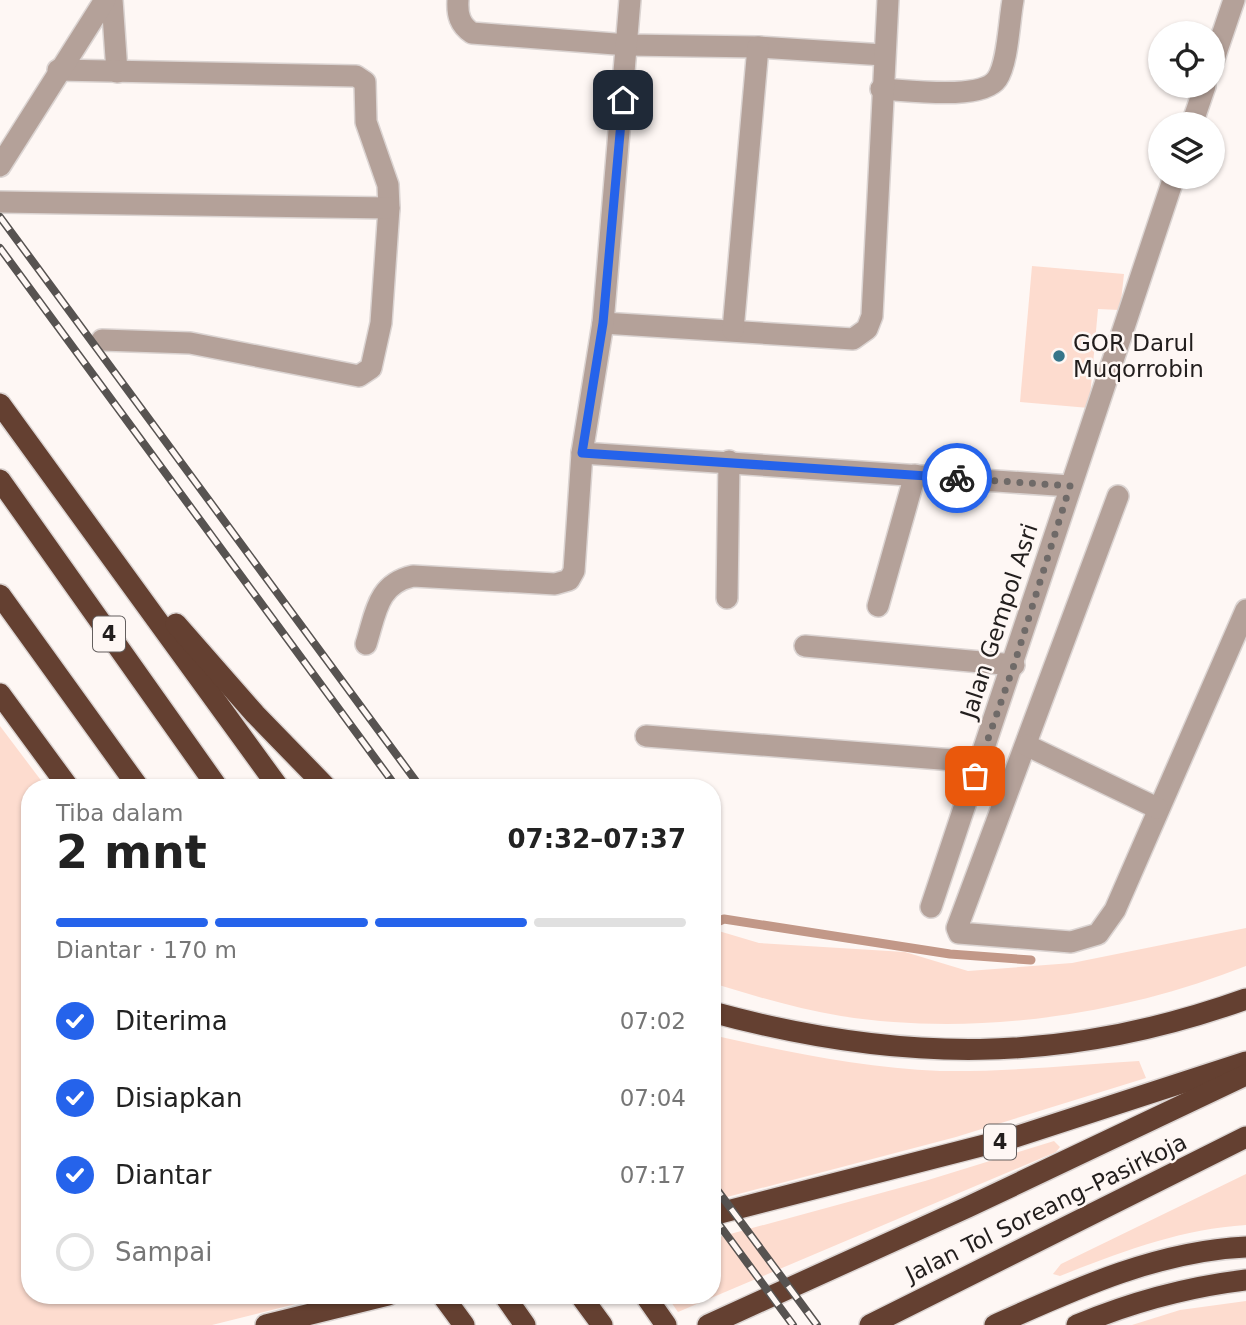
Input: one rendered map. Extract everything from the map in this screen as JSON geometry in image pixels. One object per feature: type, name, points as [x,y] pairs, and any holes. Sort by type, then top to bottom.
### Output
[{"type":"highway","points":[[0,404],[273,779]]},
{"type":"highway","name":"4","points":[[0,480],[212,779]]},
{"type":"highway","points":[[69,497],[212,666],[319,779]]},
{"type":"highway","points":[[0,595],[133,779]]},
{"type":"highway","points":[[0,694],[62,779]]},
{"type":"highway","points":[[721,1014],[841,1042],[921,1050],[993,1051],[1057,1046],[1116,1036],[1246,999]]},
{"type":"highway","name":"4","points":[[721,1213],[1012,1138],[1246,1062]]},
{"type":"highway","points":[[708,1325],[981,1201],[1246,1075]]},
{"type":"highway","name":"Jalan Tol Soreang–Pasirkoja","points":[[870,1325],[1246,1137]]},
{"type":"highway","points":[[995,1325],[1091,1283],[1142,1265],[1185,1254],[1246,1247]]},
{"type":"highway","points":[[1077,1325],[1149,1298],[1194,1287],[1246,1280]]},
{"type":"highway","points":[[267,1325],[352,1304]]},
{"type":"highway","points":[[449,1304],[464,1325]]},
{"type":"highway","points":[[510,1304],[525,1325]]},
{"type":"highway","points":[[587,1304],[602,1325]]},
{"type":"highway","points":[[651,1304],[666,1325]]},
{"type":"street","points":[[0,166],[58,70],[105,0]]},
{"type":"street","points":[[112,0],[117,72]]},
{"type":"street","points":[[458,0],[459,17],[464,27],[472,33],[628,45],[758,47],[884,55]]},
{"type":"street","points":[[366,644],[384,592],[397,579],[413,576],[555,584],[569,580],[574,571],[582,453],[603,323],[630,0]]},
{"type":"street","points":[[603,323],[853,339],[867,329],[872,316],[881,89],[888,0]]},
{"type":"street","points":[[881,89],[971,92],[990,87],[1001,70],[1013,0]]},
{"type":"street","points":[[1225,27],[1234,0]]},
{"type":"street","points":[[733,330],[758,47]]},
{"type":"street","points":[[58,70],[356,76],[365,82],[366,122],[388,186],[389,208],[381,323],[371,369],[359,376],[190,342],[102,340]]},
{"type":"street","name":"Jalan Gempol Asri","points":[[931,907],[1014,665],[1070,486],[1170,189]]},
{"type":"street","points":[[0,202],[389,208]]},
{"type":"street","points":[[582,453],[1070,486]]},
{"type":"street","points":[[727,598],[729,461]]},
{"type":"street","points":[[878,606],[915,475]]},
{"type":"street","points":[[1118,496],[957,928],[964,936],[1071,942],[1098,934],[1115,910],[1157,808],[1244,620]]},
{"type":"street","points":[[805,646],[1014,665]]},
{"type":"street","points":[[646,736],[979,762]]},
{"type":"street","points":[[1026,746],[1157,808]]},
{"type":"shaded area","name":"GOR Darul Muqorrobin","points":[[1032,266],[1124,274],[1120,310],[1098,309],[1089,408],[1020,402]]},
{"type":"shaded area","points":[[0,726],[40,779],[21,779],[21,1304],[295,1304],[212,1325],[0,1325]]},
{"type":"shaded area","points":[[1246,928],[1246,966],[1199,983],[1099,1009],[1048,1017],[944,1024],[841,1016],[808,1010],[721,986],[721,932],[759,943],[905,952],[968,971],[1072,963]]},
{"type":"shaded area","points":[[721,1037],[825,1058],[940,1071],[1139,1061],[1146,1078],[956,1137],[721,1199]]},
{"type":"shaded area","points":[[1054,1141],[1060,1147],[1056,1152],[721,1294],[721,1237],[925,1181]]},
{"type":"shaded area","points":[[1246,1174],[1246,1225],[1174,1237],[1128,1250],[1060,1276],[1053,1274],[1061,1264]]},
{"type":"shaded area","points":[[1246,1301],[1246,1325],[1132,1325],[1180,1310]]},
{"type":"shaded area","points":[[672,1304],[697,1304],[678,1312]]},
{"type":"waterway","points":[[721,920],[950,954],[1031,960]]},
{"type":"railway","points":[[0,217],[414,779]]},
{"type":"railway","points":[[0,248],[390,779]]},
{"type":"railway","points":[[721,1195],[817,1325]]},
{"type":"railway","points":[[721,1227],[793,1325]]},
{"type":"way so far","points":[[957,478],[1070,486],[1014,665],[975,776]]},
{"type":"place","name":"GOR Darul Muqorrobin","points":[[1059,356]]},
{"type":"route","points":[[623,100],[603,323],[582,453],[957,478]]}]
